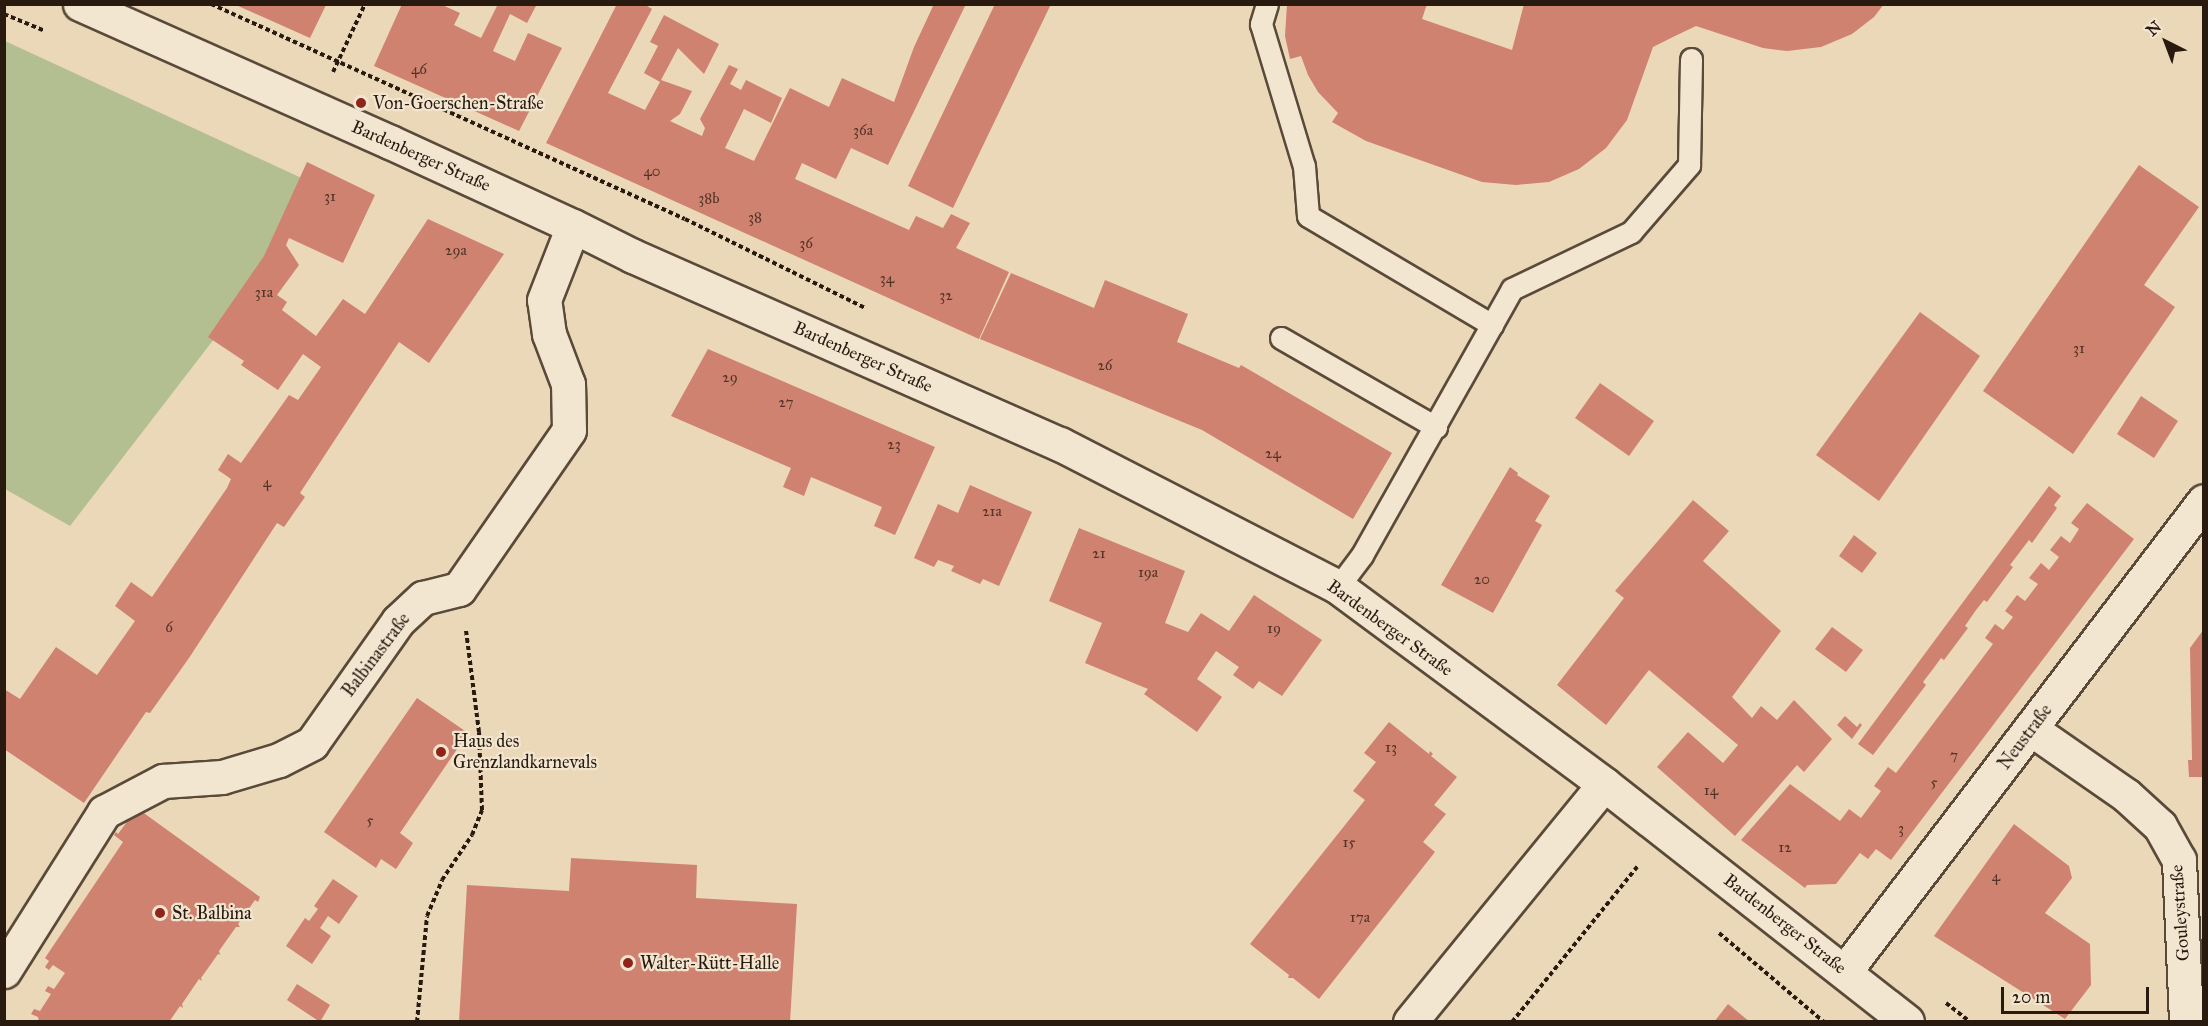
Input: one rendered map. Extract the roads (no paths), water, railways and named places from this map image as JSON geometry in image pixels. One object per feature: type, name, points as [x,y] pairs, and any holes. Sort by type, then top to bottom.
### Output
[{"type":"street","name":"Bardenberger Straße","points":[[80,4],[314,107],[633,256],[1060,444],[1338,587],[1604,784],[1845,971],[1907,1022]]},
{"type":"street","name":"Balbinastraße","points":[[4,972],[104,812],[164,781],[222,777],[279,760],[312,743],[398,621],[423,598],[459,589],[568,430],[568,384],[549,334],[544,300],[573,226]]},
{"type":"street","name":"Neustraße","points":[[1845,971],[2204,501]]},
{"type":"street","name":"Gouleystraße","points":[[2031,729],[2126,795],[2160,826],[2179,860],[2186,1022]]},
{"type":"street","points":[[1410,1022],[1604,784]]},
{"type":"lane","points":[[1267,4],[1261,24],[1304,166],[1308,216],[1492,325]]},
{"type":"lane","points":[[1338,587],[1362,555],[1512,289],[1630,232],[1689,165],[1691,59]]},
{"type":"lane","points":[[1281,338],[1436,427]]},
{"type":"place","name":"Von-Goerschen-Straße","points":[[361,103]]},
{"type":"place","name":"Haus des Grenzlandkarnevals","points":[[441,752]]},
{"type":"place","name":"St. Balbina","points":[[160,913]]},
{"type":"place","name":"Walter-Rütt-Halle","points":[[628,963]]}]
